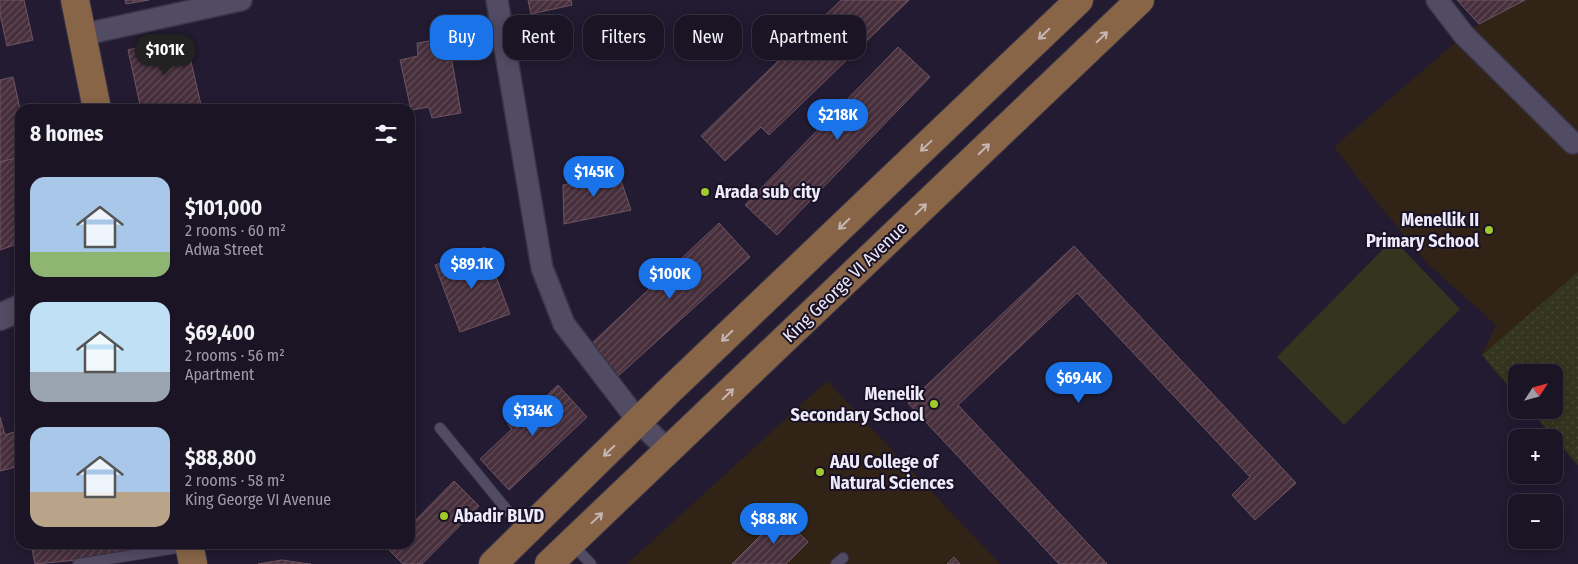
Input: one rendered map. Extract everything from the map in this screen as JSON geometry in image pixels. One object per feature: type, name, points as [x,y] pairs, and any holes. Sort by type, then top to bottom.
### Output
[{"type":"main road","points":[[75,0],[96,104]]},
{"type":"main road","points":[[493,564],[1079,0]]},
{"type":"main road","name":"King George VI Avenue","points":[[549,564],[1140,0]]},
{"type":"street","points":[[81,35],[241,0]]},
{"type":"street","points":[[497,0],[542,268],[564,324],[639,422],[669,451]]},
{"type":"street","points":[[1437,0],[1464,35],[1573,143]]},
{"type":"street","points":[[0,317],[15,310]]},
{"type":"lane","points":[[440,428],[525,533]]},
{"type":"lane","points":[[571,543],[591,564]]},
{"type":"lane","points":[[78,564],[191,551]]},
{"type":"shaded area","name":"Menellik II Primary School","points":[[1525,0],[1578,0],[1578,465],[1563,448],[1563,429],[1547,429],[1538,419],[1563,419],[1563,364],[1508,364],[1508,386],[1482,355],[1496,325],[1428,264],[1334,147],[1479,24]]},
{"type":"shaded area","name":"AAU College of Natural Sciences","points":[[827,381],[1000,564],[627,564]]},
{"type":"green space","points":[[1393,239],[1460,309],[1344,425],[1277,357]]},
{"type":"green space","points":[[1578,272],[1578,465],[1563,448],[1563,429],[1547,429],[1538,419],[1563,419],[1563,364],[1508,364],[1508,386],[1482,355]]},
{"type":"building","points":[[0,0],[24,0],[33,40],[7,46],[0,14]]},
{"type":"building","points":[[125,0],[149,0],[126,4]]},
{"type":"building","points":[[528,0],[571,0],[572,5],[531,14]]},
{"type":"building","points":[[841,0],[909,0],[866,41],[866,15],[826,15]]},
{"type":"building","points":[[1457,0],[1525,0],[1479,24]]},
{"type":"building","points":[[185,36],[201,104],[140,104],[128,50]]},
{"type":"building","points":[[430,41],[430,60],[452,60],[461,113],[432,118],[429,107],[415,109],[415,104],[410,104],[400,60],[418,56],[417,43]]},
{"type":"building","points":[[898,47],[930,77],[777,235],[745,205]]},
{"type":"building","points":[[779,60],[847,60],[769,135],[761,127],[725,161],[701,136]]},
{"type":"building","points":[[13,77],[19,104],[15,104],[15,158],[0,162],[0,80]]},
{"type":"building","points":[[15,158],[15,245],[0,250],[0,162]]},
{"type":"building","points":[[618,172],[631,210],[564,224],[563,185]]},
{"type":"building","points":[[719,223],[750,257],[617,377],[589,346]]},
{"type":"building","name":"Menelik Secondary School","points":[[1074,246],[1296,483],[1255,520],[1232,495],[1250,477],[1077,293],[958,405],[1107,564],[1059,564],[908,403]]},
{"type":"building","points":[[485,247],[510,314],[460,332],[435,265]]},
{"type":"building","points":[[558,385],[587,417],[509,490],[480,459],[512,429],[508,425],[520,414],[523,418]]},
{"type":"building","points":[[0,417],[5,435],[15,432],[15,467],[0,471]]},
{"type":"building","name":"Abadir BLVD","points":[[454,481],[479,506],[422,564],[403,564],[388,549],[415,549],[415,521]]},
{"type":"building","points":[[781,515],[808,542],[786,564],[732,564]]},
{"type":"building","points":[[32,549],[133,549],[98,558],[35,564]]},
{"type":"building","points":[[954,557],[960,564],[947,564]]},
{"type":"building","points":[[282,560],[309,564],[258,564]]},
{"type":"place","name":"Arada sub city","points":[[705,192]]},
{"type":"place","name":"Menellik II Primary School","points":[[1489,230]]},
{"type":"place","name":"Menelik Secondary School","points":[[934,404]]},
{"type":"place","name":"AAU College of Natural Sciences","points":[[820,472]]},
{"type":"place","name":"Abadir BLVD","points":[[444,516]]}]
